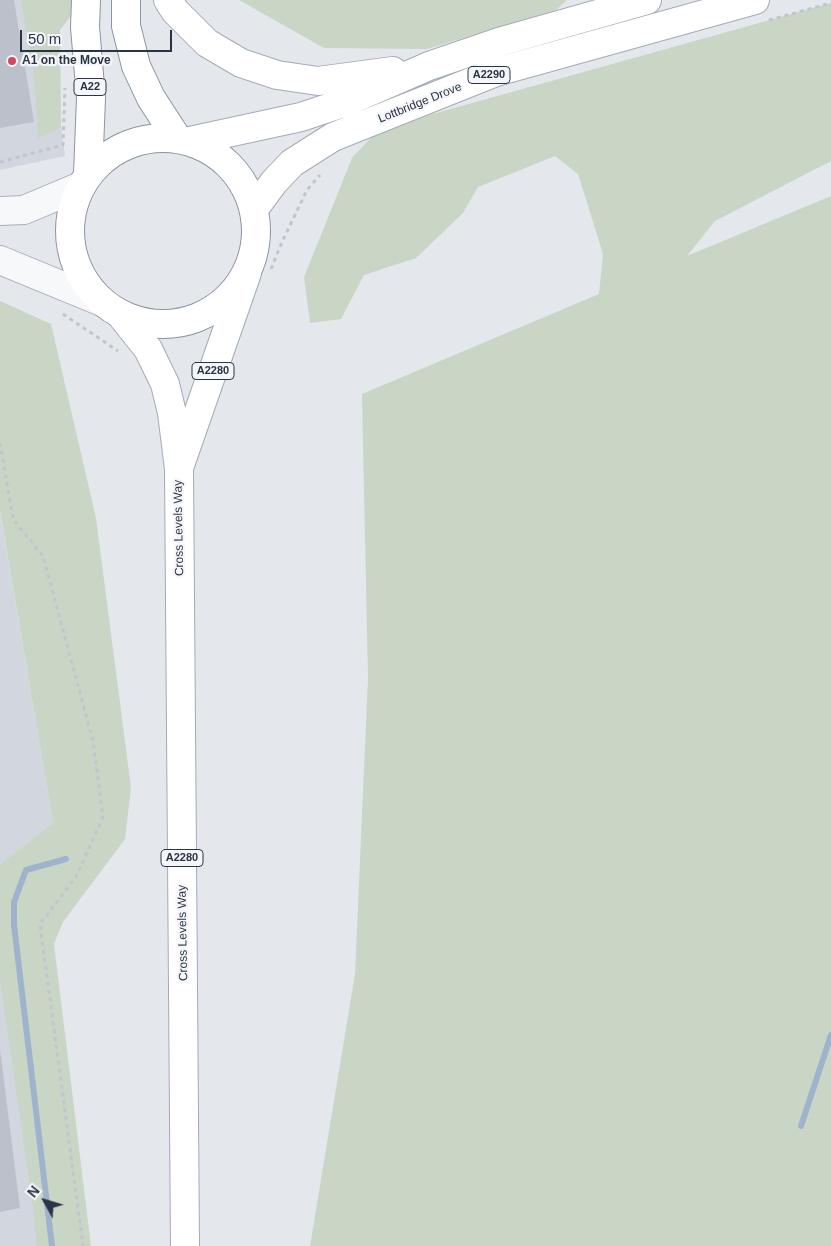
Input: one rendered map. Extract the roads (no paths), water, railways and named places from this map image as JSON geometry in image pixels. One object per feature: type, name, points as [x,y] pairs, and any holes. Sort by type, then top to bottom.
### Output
[{"type":"main road","name":"A22","points":[[85,180],[91,98],[85,27],[86,0]]},
{"type":"main road","points":[[126,0],[126,26],[136,66],[151,98],[183,139]]},
{"type":"main road","points":[[168,0],[175,11],[207,43],[241,63],[278,75],[318,81],[429,66]]},
{"type":"main road","name":"A2290","points":[[183,139],[301,117],[346,102],[429,66],[499,42],[647,0]]},
{"type":"main road","name":"Lottbridge Drove","points":[[254,209],[292,162],[333,137],[496,72],[758,11]]},
{"type":"main road","points":[[85,180],[105,157],[126,145],[148,138],[183,139]]},
{"type":"main road","name":"Cross Levels Way","points":[[179,469],[259,271],[254,252],[257,231],[254,209],[245,186],[231,166],[212,151],[183,139]]},
{"type":"main road","name":"Cross Levels Way","points":[[85,180],[72,210],[69,235],[74,260],[85,283],[111,308],[148,349],[165,384],[172,414],[179,469],[185,1246]]},
{"type":"main road","points":[[111,308],[144,323],[168,324],[192,320],[214,309],[259,271]]},
{"type":"street","points":[[0,211],[24,210],[85,180]]},
{"type":"street","points":[[0,260],[111,308]]},
{"type":"waterway","points":[[52,1246],[14,925],[14,902],[26,870],[66,859]]},
{"type":"waterway","points":[[801,1126],[831,1035]]},
{"type":"place","name":"A1 on the Move","points":[[12,61]]}]
